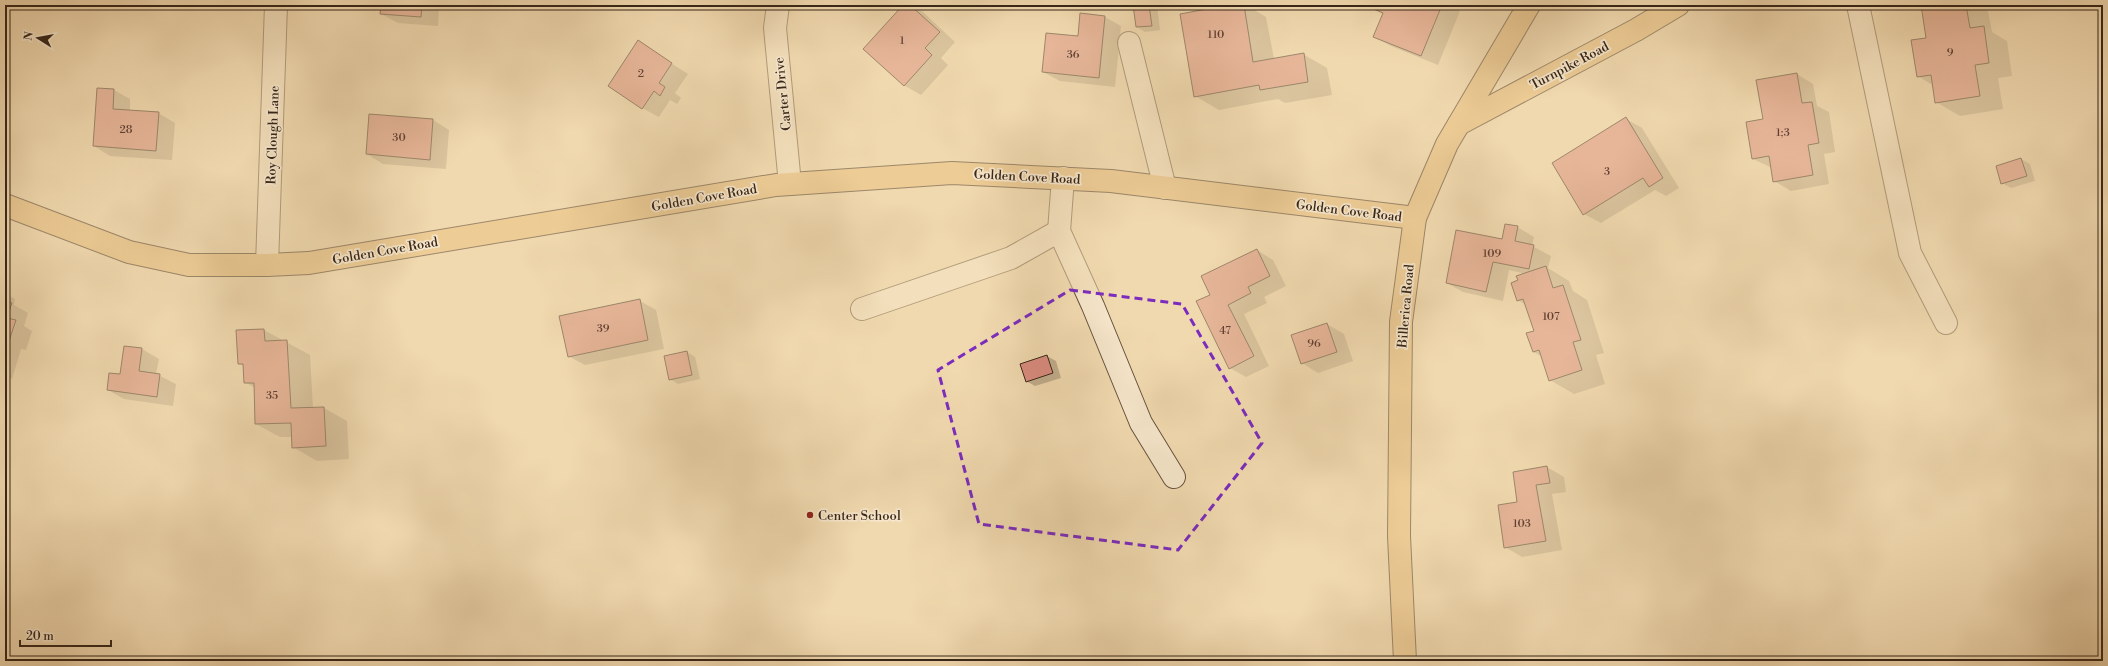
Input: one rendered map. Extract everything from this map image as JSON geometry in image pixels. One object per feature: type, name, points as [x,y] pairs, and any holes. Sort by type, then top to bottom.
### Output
[{"type":"main road","name":"Billerica Road","points":[[1404,661],[1399,536],[1401,322],[1416,218],[1447,144],[1529,5]]},
{"type":"main road","name":"Turnpike Road","points":[[1459,124],[1636,30],[1678,5]]},
{"type":"main road","name":"Golden Cove Road","points":[[5,204],[128,252],[189,265],[267,265],[309,263],[776,185],[952,173],[1063,178],[1165,188],[1416,218]]},
{"type":"street","name":"Roy Clough Lane","points":[[267,265],[276,5]]},
{"type":"street","name":"Carter Drive","points":[[778,5],[775,28],[790,184]]},
{"type":"street","points":[[1858,5],[1910,253],[1946,323]]},
{"type":"street","points":[[1129,43],[1165,188]]},
{"type":"street","points":[[1063,178],[1059,231],[1093,306],[1141,423],[1174,477]]},
{"type":"street","points":[[862,309],[1011,258],[1059,231]]},
{"type":"highlighted area","points":[[1070,290],[1182,304],[1262,443],[1178,550],[979,524],[938,370]]},
{"type":"building","points":[[381,5],[422,5],[421,17],[380,14]]},
{"type":"building","points":[[903,5],[910,5],[940,32],[925,48],[932,55],[904,86],[863,49]]},
{"type":"building","points":[[1133,5],[1149,5],[1152,26],[1136,27]]},
{"type":"building","points":[[1229,5],[1244,5],[1253,62],[1304,53],[1308,82],[1260,90],[1259,85],[1194,97],[1180,14]]},
{"type":"building","points":[[1369,5],[1442,5],[1421,56],[1373,37],[1383,13],[1369,7]]},
{"type":"building","points":[[1921,5],[1966,5],[1970,28],[1984,26],[1989,63],[1975,65],[1980,96],[1935,103],[1931,75],[1917,77],[1911,40],[1926,38]]},
{"type":"building","points":[[1080,13],[1105,16],[1099,78],[1042,72],[1046,33],[1078,36]]},
{"type":"building","points":[[638,40],[672,63],[659,83],[665,87],[660,96],[654,91],[642,109],[608,86]]},
{"type":"building","points":[[1797,73],[1802,103],[1812,102],[1819,143],[1808,145],[1813,175],[1773,182],[1769,156],[1752,159],[1746,122],[1763,119],[1756,80]]},
{"type":"building","points":[[97,88],[114,89],[113,109],[159,112],[156,151],[93,146]]},
{"type":"building","points":[[369,114],[433,119],[430,160],[366,154]]},
{"type":"building","points":[[1626,117],[1663,178],[1649,187],[1643,178],[1583,215],[1552,163]]},
{"type":"building","points":[[2021,158],[2027,176],[2001,184],[1996,166]]},
{"type":"building","points":[[1505,224],[1518,226],[1515,241],[1534,245],[1529,269],[1493,262],[1486,292],[1446,283],[1456,230],[1502,239]]},
{"type":"building","points":[[1257,249],[1270,276],[1248,287],[1251,293],[1228,305],[1254,356],[1229,369],[1196,301],[1210,295],[1201,276]]},
{"type":"building","points":[[1546,266],[1553,288],[1563,285],[1581,340],[1573,342],[1582,370],[1549,381],[1539,350],[1533,352],[1526,333],[1534,331],[1523,299],[1517,301],[1511,283],[1518,280],[1516,276]]},
{"type":"building","points":[[640,299],[648,340],[568,357],[559,316]]},
{"type":"building","points":[[5,301],[12,303],[7,318],[16,320],[9,341],[5,340]]},
{"type":"building","points":[[1327,323],[1337,352],[1301,364],[1291,335]]},
{"type":"building","points":[[264,329],[265,341],[287,340],[291,408],[324,407],[326,446],[292,448],[291,423],[255,424],[254,383],[244,383],[243,364],[238,364],[236,330]]},
{"type":"building","points":[[124,346],[142,348],[139,371],[160,374],[157,397],[107,390],[109,373],[120,374]]},
{"type":"building","points":[[687,351],[692,375],[669,380],[664,356]]},
{"type":"building","points":[[1047,355],[1053,373],[1026,382],[1020,364]]},
{"type":"building","points":[[1547,466],[1550,483],[1536,485],[1546,541],[1504,548],[1498,505],[1517,502],[1513,472]]},
{"type":"place","name":"Center School","points":[[810,515]]}]
